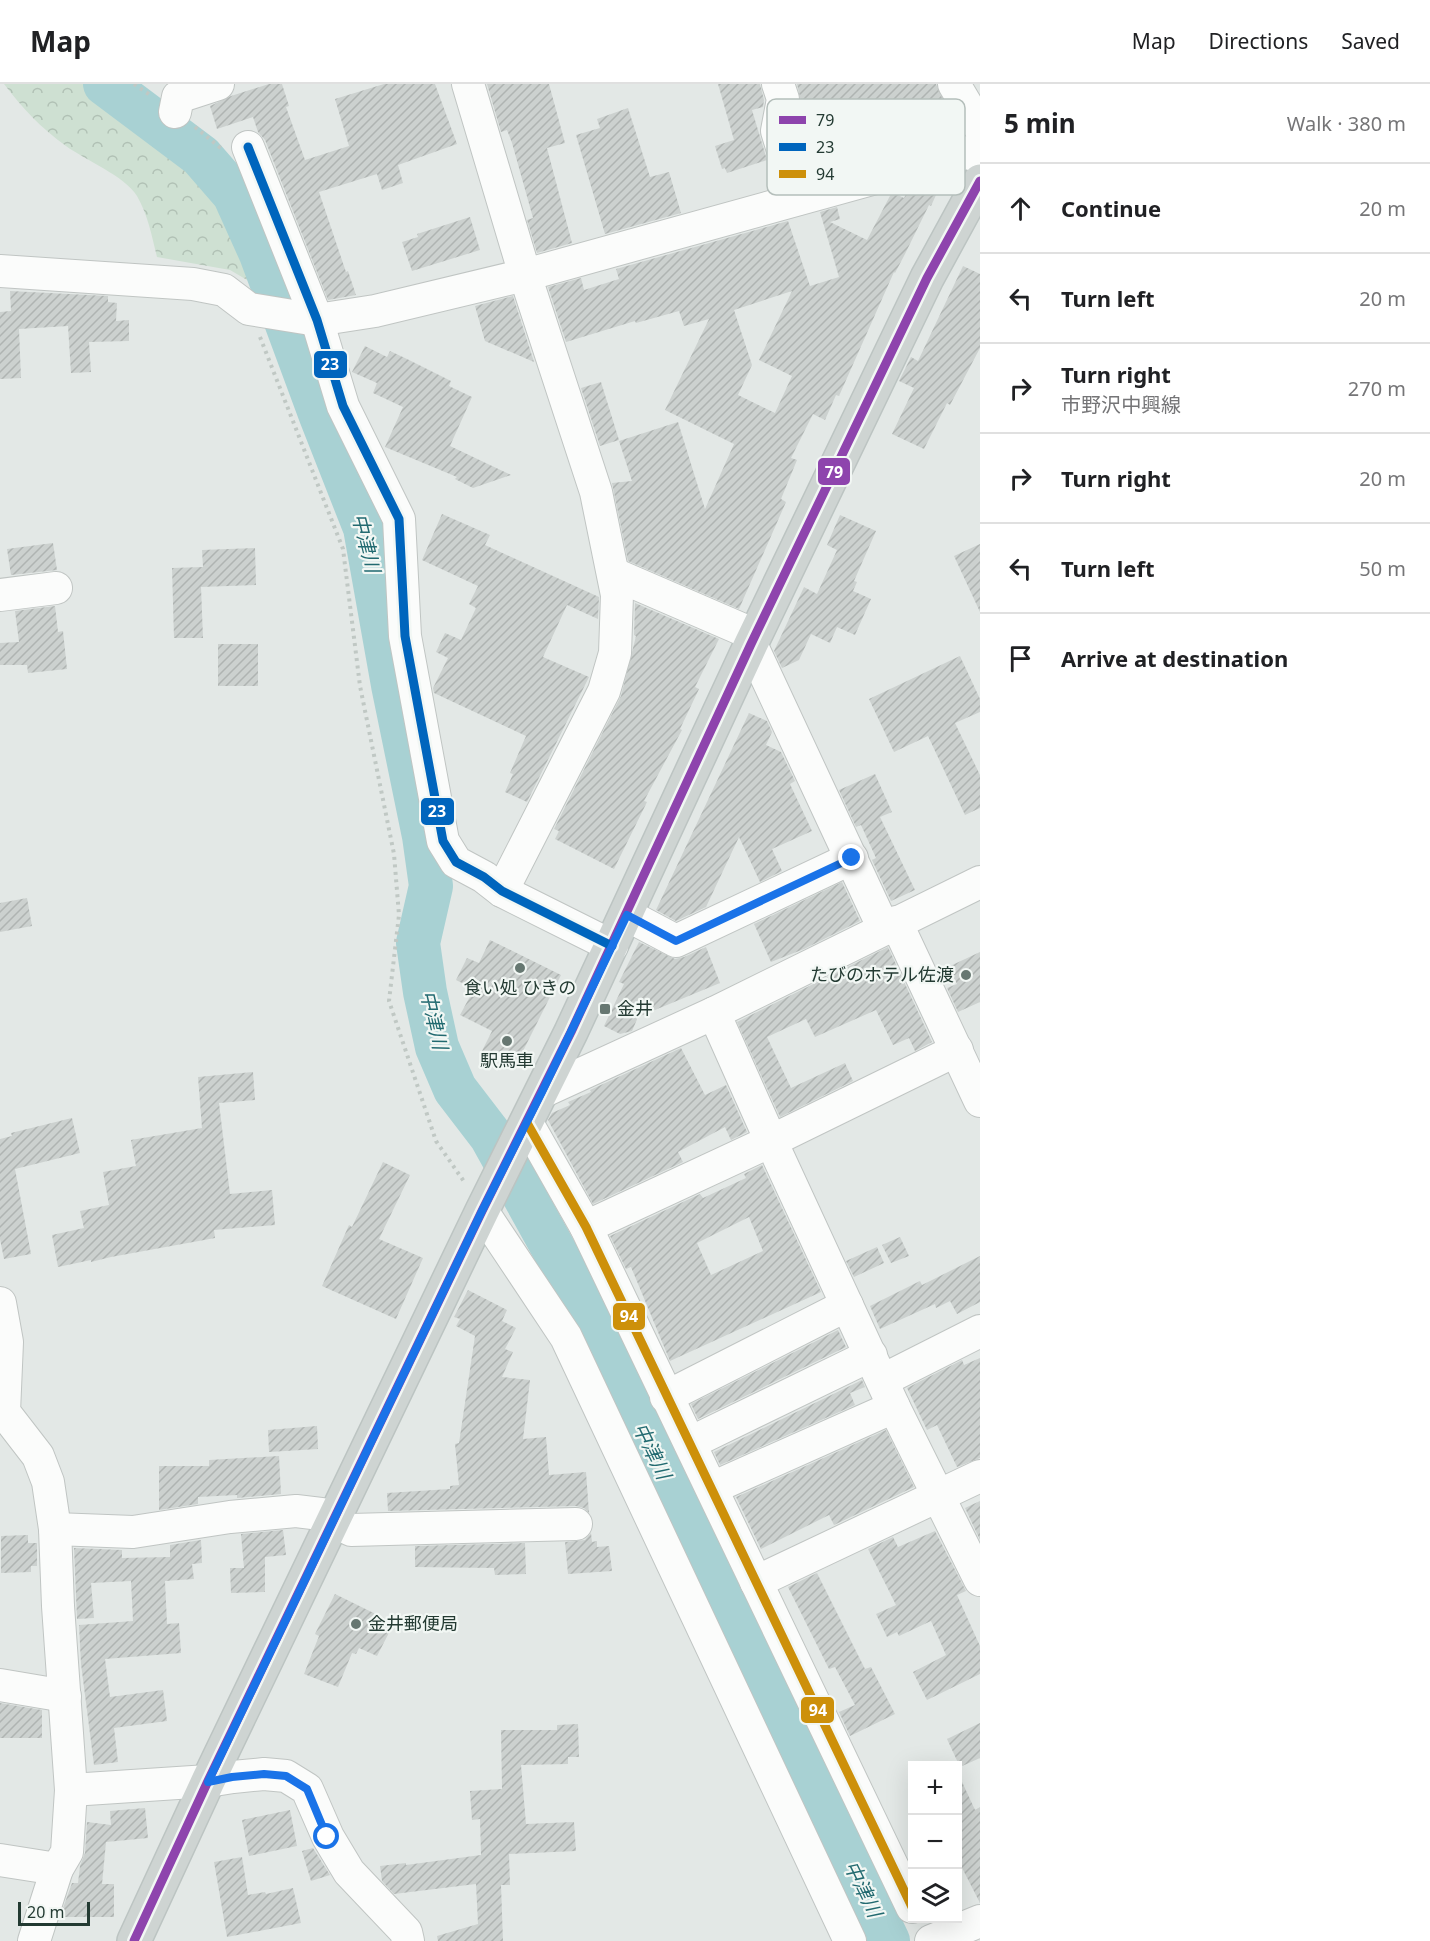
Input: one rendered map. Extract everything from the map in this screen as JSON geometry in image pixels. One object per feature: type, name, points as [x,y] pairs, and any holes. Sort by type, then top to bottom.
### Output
[{"type":"main road","points":[[134,1941],[485,1205],[627,915],[753,639],[927,278],[980,181]]},
{"type":"street","points":[[176,112],[178,97],[218,84]]},
{"type":"street","points":[[468,84],[525,275],[596,492],[617,595],[616,644],[604,691],[502,891]]},
{"type":"street","points":[[778,84],[783,99]]},
{"type":"street","points":[[954,84],[963,99]]},
{"type":"street","points":[[965,103],[980,128]]},
{"type":"street","points":[[248,147],[317,320],[343,406],[399,519],[405,636],[443,840],[456,862],[484,877],[502,891],[612,946]]},
{"type":"street","points":[[965,153],[973,151],[980,160]]},
{"type":"street","points":[[797,195],[798,199]]},
{"type":"street","points":[[0,271],[193,284],[224,290],[249,309],[317,320],[375,311],[525,275],[813,195]]},
{"type":"street","points":[[614,574],[753,639],[852,858],[957,1050],[980,1101]]},
{"type":"street","points":[[0,595],[56,588]]},
{"type":"street","points":[[627,915],[676,941],[852,858]]},
{"type":"street","points":[[542,1092],[714,1012],[980,882]]},
{"type":"street","points":[[714,1012],[847,1305],[980,1580]]},
{"type":"street","points":[[586,1227],[771,1141],[957,1050]]},
{"type":"street","points":[[522,1132],[586,1227],[908,1899]]},
{"type":"street","points":[[485,1205],[566,1337],[850,1941]]},
{"type":"street","points":[[0,1303],[7,1342],[2,1412],[38,1456],[48,1482],[55,1529],[71,1790],[67,1852],[57,1869],[34,1941]]},
{"type":"street","points":[[666,1397],[847,1305]]},
{"type":"street","points":[[712,1488],[883,1380],[980,1331]]},
{"type":"street","points":[[690,1443],[883,1380]]},
{"type":"street","points":[[756,1582],[980,1476]]},
{"type":"street","points":[[55,1529],[133,1532],[296,1511],[321,1514],[351,1530],[576,1524]]},
{"type":"street","points":[[0,1685],[65,1696]]},
{"type":"street","points":[[71,1790],[208,1782],[232,1777],[286,1776],[307,1789],[327,1837],[350,1872],[406,1932],[408,1941]]},
{"type":"street","points":[[0,1860],[57,1869]]},
{"type":"street","points":[[932,1935],[980,1921]]},
{"type":"path","points":[[249,309],[343,549],[360,686],[394,854],[399,915],[389,1001],[436,1141],[485,1205]]},
{"type":"green space","points":[[4,84],[84,84],[199,168],[227,201],[259,287],[230,270],[157,257],[144,211],[131,189],[114,175],[66,146],[48,132],[25,110]]},
{"type":"building","points":[[269,84],[282,84],[289,106],[286,107],[305,160],[349,146],[335,99],[384,84],[435,84],[457,144],[398,165],[403,183],[382,190],[377,174],[319,192],[356,295],[328,300],[265,140],[258,132],[253,117],[217,129],[210,106],[231,96]]},
{"type":"building","points":[[487,84],[549,84],[565,143],[547,148],[572,243],[537,253],[527,220],[533,218],[512,143],[507,130],[501,132]]},
{"type":"building","points":[[718,84],[760,84],[764,100],[763,107],[752,110],[767,160],[727,173],[725,168],[722,169],[715,146],[734,140]]},
{"type":"building","points":[[797,84],[936,84],[943,99],[800,99]]},
{"type":"building","points":[[628,108],[650,177],[669,172],[681,213],[605,234],[576,135],[600,128],[597,119]]},
{"type":"building","points":[[890,195],[904,198],[906,195],[936,195],[894,272],[839,396],[836,395],[825,420],[813,414],[791,458],[797,460],[781,499],[786,502],[739,609],[628,561],[612,483],[632,481],[619,441],[678,422],[705,509],[734,444],[665,410],[709,319],[684,326],[679,311],[636,323],[635,321],[566,342],[548,287],[581,278],[584,290],[619,279],[616,269],[788,221],[810,286],[839,277],[820,212],[837,207],[840,219],[830,222],[867,240]],"holes":[[[792,291],[759,360],[792,376],[775,413],[738,395],[752,365],[734,310]]]},
{"type":"building","points":[[470,217],[480,250],[412,271],[402,242],[418,237],[417,234]]},
{"type":"building","points":[[963,266],[980,274],[980,348],[950,405],[947,403],[924,449],[892,434],[914,388],[899,381],[911,357],[918,361]]},
{"type":"building","points":[[10,291],[108,296],[108,302],[117,303],[116,321],[129,320],[129,341],[89,342],[91,372],[71,373],[68,326],[19,329],[21,378],[0,379],[0,312],[11,311]]},
{"type":"building","points":[[513,296],[534,362],[485,341],[475,306]]},
{"type":"building","points":[[365,346],[387,357],[390,351],[407,359],[451,381],[449,386],[472,397],[450,446],[511,475],[473,488],[455,479],[457,477],[385,447],[403,407],[373,393],[377,383],[352,372]]},
{"type":"building","points":[[601,382],[619,440],[600,446],[581,388]]},
{"type":"building","points":[[442,514],[490,535],[485,545],[599,597],[598,619],[567,605],[543,657],[589,677],[527,802],[505,792],[513,774],[510,773],[526,736],[434,693],[433,688],[448,658],[436,652],[445,633],[461,640],[476,608],[469,604],[478,586],[422,560]]},
{"type":"building","points":[[840,515],[876,531],[854,581],[857,582],[853,591],[871,599],[855,635],[837,627],[830,643],[811,634],[799,660],[782,668],[774,651],[804,587],[817,594],[837,550],[827,545]]},
{"type":"building","points":[[53,543],[57,570],[11,575],[7,549]]},
{"type":"building","points":[[980,544],[980,612],[954,556]]},
{"type":"building","points":[[255,548],[256,585],[201,587],[203,638],[174,638],[172,568],[203,567],[202,550]]},
{"type":"building","points":[[635,603],[719,639],[695,687],[699,689],[680,729],[682,730],[644,801],[647,802],[614,869],[555,839],[559,831],[554,829],[621,696],[636,636],[634,635]]},
{"type":"building","points":[[55,606],[58,632],[63,631],[67,669],[28,673],[27,665],[0,665],[0,643],[19,642],[15,611]]},
{"type":"building","points":[[218,644],[258,644],[258,686],[218,686]]},
{"type":"building","points":[[960,656],[980,699],[980,712],[955,723],[980,775],[980,808],[965,815],[928,736],[894,752],[869,699]]},
{"type":"building","points":[[749,713],[767,721],[772,732],[766,745],[781,752],[795,781],[790,784],[812,831],[772,849],[782,871],[760,882],[739,837],[706,907],[676,921],[656,910]]},
{"type":"building","points":[[875,774],[892,812],[880,817],[915,890],[891,901],[872,860],[876,858],[861,825],[856,827],[839,790]]},
{"type":"building","points":[[842,882],[860,921],[804,949],[771,962],[754,924]]},
{"type":"building","points":[[27,898],[32,926],[0,932],[0,903]]},
{"type":"building","points":[[490,940],[561,975],[515,1067],[482,1051],[492,1031],[460,1015],[474,989],[456,980],[467,958],[479,963]]},
{"type":"building","points":[[639,942],[675,959],[706,947],[720,983],[638,1017],[632,1031],[620,1034],[604,1026],[624,984],[619,982]]},
{"type":"building","points":[[888,947],[932,1042],[915,1051],[909,1038],[893,1045],[876,1010],[815,1037],[806,1019],[767,1037],[791,1088],[845,1063],[853,1081],[780,1117],[737,1022]]},
{"type":"building","name":"たびのホテル佐渡","points":[[980,952],[980,1002],[958,1012],[947,988],[957,984],[948,967]]},
{"type":"building","points":[[681,1048],[705,1095],[726,1085],[747,1132],[731,1140],[725,1127],[678,1152],[683,1162],[593,1204],[548,1120],[552,1113],[570,1105],[568,1102],[591,1092],[590,1090]]},
{"type":"building","points":[[253,1072],[255,1100],[219,1103],[230,1194],[272,1190],[275,1225],[214,1230],[215,1238],[58,1267],[52,1235],[84,1228],[80,1211],[109,1205],[103,1172],[136,1166],[131,1140],[202,1128],[198,1077]]},
{"type":"building","points":[[72,1118],[80,1153],[15,1169],[31,1254],[4,1259],[0,1239],[0,1139],[12,1136],[11,1133]]},
{"type":"building","points":[[383,1162],[410,1175],[379,1239],[423,1258],[396,1319],[322,1286],[349,1225],[352,1227]]},
{"type":"building","points":[[762,1165],[821,1292],[670,1361],[631,1267],[626,1269],[610,1236],[700,1194],[703,1198],[746,1178],[744,1174]],"holes":[[[749,1217],[763,1251],[711,1275],[697,1243]]]},
{"type":"building","points":[[900,1237],[909,1256],[891,1263],[882,1245]]},
{"type":"building","points":[[877,1247],[884,1263],[854,1277],[846,1261]]},
{"type":"building","points":[[980,1256],[980,1302],[957,1314],[950,1301],[936,1308],[935,1304],[880,1329],[870,1306],[920,1281],[922,1285]]},
{"type":"building","points":[[468,1290],[507,1310],[502,1321],[516,1328],[505,1349],[513,1352],[502,1377],[530,1380],[523,1439],[546,1437],[549,1475],[586,1472],[589,1513],[584,1508],[576,1506],[388,1511],[387,1493],[450,1489],[450,1486],[459,1485],[455,1444],[459,1443],[475,1336],[456,1326],[460,1319],[454,1317]]},
{"type":"building","points":[[838,1330],[846,1347],[698,1419],[691,1404]]},
{"type":"building","points":[[980,1358],[980,1458],[957,1467],[937,1425],[927,1430],[907,1388],[962,1360],[964,1365]]},
{"type":"building","points":[[862,1380],[865,1387],[850,1393],[855,1405],[720,1465],[714,1452]]},
{"type":"building","points":[[317,1426],[318,1449],[269,1452],[268,1430]]},
{"type":"building","points":[[886,1430],[914,1487],[834,1525],[829,1515],[761,1549],[736,1497]]},
{"type":"building","points":[[279,1456],[281,1494],[237,1498],[237,1495],[198,1497],[198,1504],[159,1510],[159,1466],[209,1466],[209,1460]]},
{"type":"building","points":[[980,1501],[980,1540],[965,1508]]},
{"type":"building","points":[[283,1530],[286,1555],[265,1557],[265,1592],[231,1593],[230,1568],[244,1568],[241,1534]]},
{"type":"building","points":[[935,1531],[966,1591],[957,1595],[980,1646],[980,1674],[927,1700],[913,1672],[946,1655],[931,1621],[899,1636],[897,1632],[887,1637],[876,1614],[896,1605],[868,1549],[893,1537],[898,1547]]},
{"type":"building","points":[[591,1533],[592,1542],[597,1541],[597,1547],[609,1546],[612,1571],[568,1574],[565,1542],[585,1540]]},
{"type":"building","points":[[28,1535],[28,1543],[37,1543],[37,1566],[31,1566],[31,1572],[1,1573],[1,1536]]},
{"type":"building","points":[[201,1540],[202,1563],[192,1564],[194,1579],[165,1581],[167,1624],[179,1623],[181,1653],[105,1659],[110,1697],[163,1690],[167,1721],[114,1728],[118,1762],[94,1765],[81,1664],[79,1625],[133,1621],[131,1581],[91,1583],[94,1618],[77,1619],[74,1548],[122,1550],[122,1558],[170,1557],[170,1545]]},
{"type":"building","points":[[525,1543],[526,1574],[495,1575],[494,1568],[415,1567],[415,1546]]},
{"type":"building","points":[[817,1573],[865,1669],[871,1667],[895,1714],[850,1736],[839,1712],[855,1705],[835,1667],[829,1669],[788,1587]]},
{"type":"building","points":[[335,1594],[394,1623],[377,1656],[359,1648],[356,1654],[352,1653],[338,1687],[304,1674],[319,1636],[315,1634]]},
{"type":"building","points":[[0,1703],[42,1710],[42,1738],[0,1738]]},
{"type":"building","points":[[980,1723],[980,1758],[962,1766],[962,1761],[957,1761],[947,1739]]},
{"type":"building","points":[[578,1724],[579,1757],[568,1757],[568,1764],[521,1765],[526,1824],[574,1822],[576,1851],[509,1854],[510,1885],[501,1885],[503,1941],[438,1941],[437,1936],[478,1924],[476,1884],[394,1894],[382,1881],[380,1866],[406,1863],[406,1865],[481,1855],[480,1819],[472,1820],[470,1791],[502,1789],[501,1730],[557,1730],[557,1725]]},
{"type":"building","points":[[962,1782],[975,1810],[980,1807],[980,1903],[962,1868]]},
{"type":"building","points":[[145,1808],[148,1838],[106,1842],[102,1884],[114,1884],[114,1917],[63,1917],[63,1908],[72,1883],[78,1883],[80,1866],[85,1853],[87,1822],[111,1825],[110,1811]]},
{"type":"building","points":[[290,1810],[297,1846],[249,1856],[242,1820]]},
{"type":"building","points":[[313,1848],[330,1875],[311,1881],[302,1851]]},
{"type":"building","points":[[242,1857],[248,1895],[293,1888],[301,1923],[227,1937],[214,1862]]},
{"type":"waterway","name":"中津川","points":[[105,84],[201,156],[234,194],[261,254],[365,528],[393,685],[424,836],[431,886],[418,943],[425,992],[437,1047],[455,1089],[491,1136],[564,1268],[888,1941]]},
{"type":"transit line","name":"23","points":[[248,147],[317,320],[343,406],[399,519],[405,636],[443,841],[456,862],[484,877],[502,891],[612,946]]},
{"type":"transit line","name":"79","points":[[134,1941],[208,1781],[482,1211],[571,1032],[751,644],[927,278],[980,181]]},
{"type":"transit line","name":"94","points":[[527,1123],[586,1227],[908,1899]]},
{"type":"place","name":"食い処 ひきの","points":[[520,968]]},
{"type":"place","name":"たびのホテル佐渡","points":[[966,975]]},
{"type":"place","name":"金井","points":[[605,1009]]},
{"type":"place","name":"駅馬車","points":[[507,1041]]},
{"type":"place","name":"金井郵便局","points":[[356,1624]]},
{"type":"route","points":[[327,1837],[307,1789],[286,1776],[264,1774],[208,1782],[627,915],[676,941],[852,858]]}]
